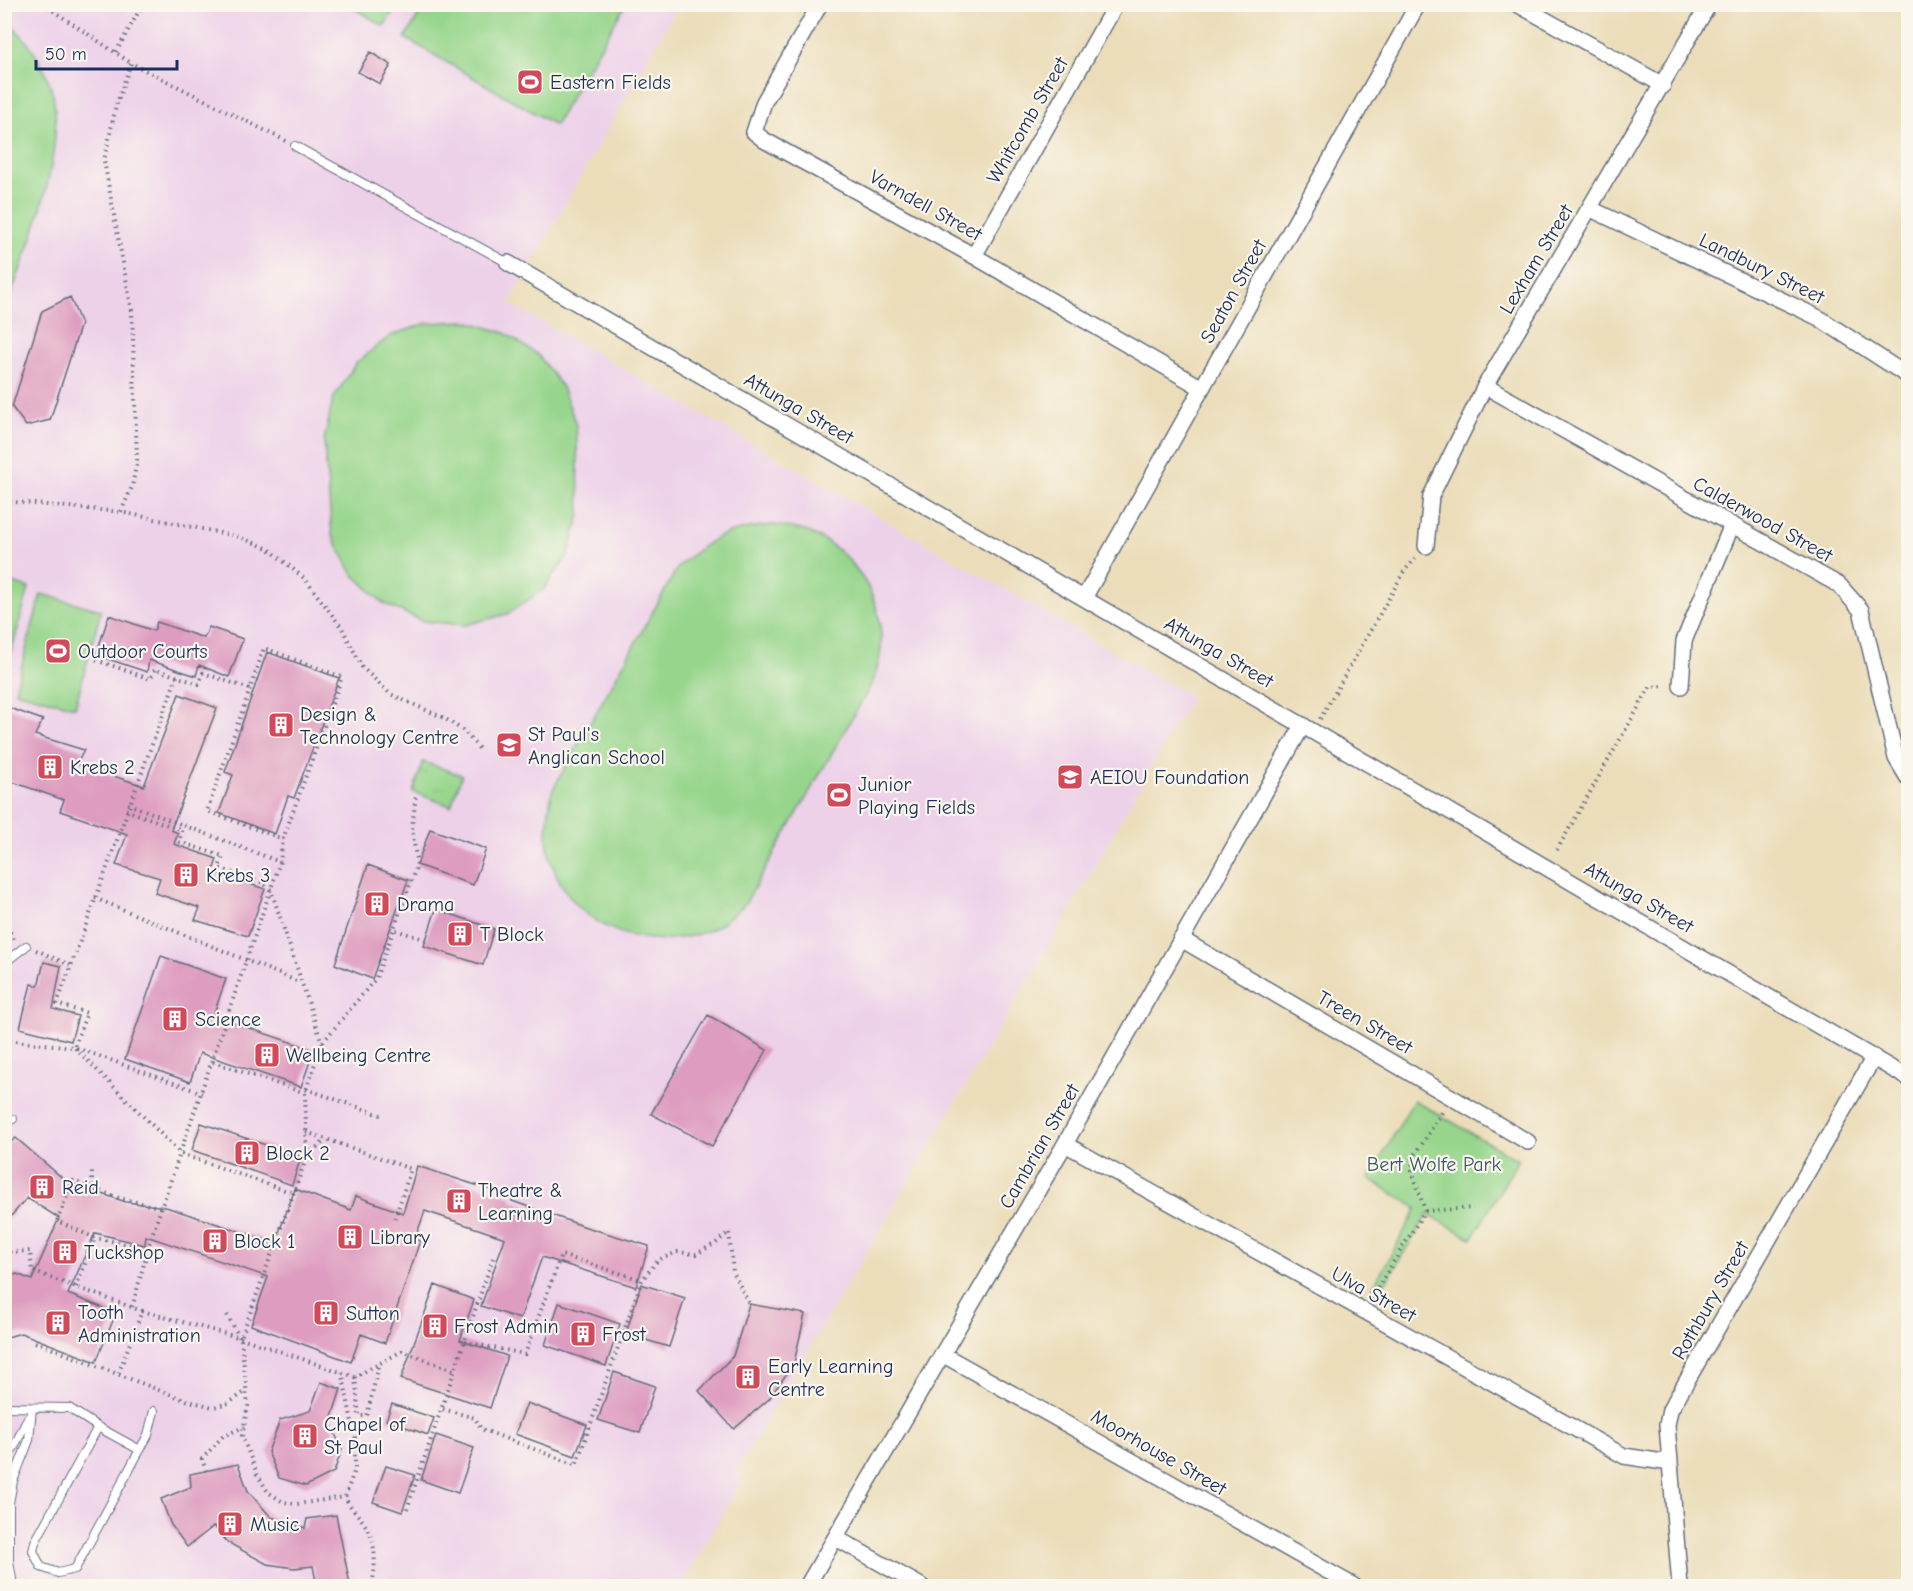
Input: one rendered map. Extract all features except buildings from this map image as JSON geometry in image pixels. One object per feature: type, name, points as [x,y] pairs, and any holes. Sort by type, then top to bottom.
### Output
[{"type":"street","name":"Varndell Street","points":[[820,4],[764,102],[754,132],[764,140],[974,256],[1202,388]]},
{"type":"street","name":"Whitcomb Street","points":[[974,256],[1116,4]]},
{"type":"street","name":"Seaton Street","points":[[1084,598],[1418,4]]},
{"type":"street","points":[[1517,4],[1663,85]]},
{"type":"street","name":"Lexham Street","points":[[1426,546],[1431,496],[1485,386],[1591,209],[1709,4]]},
{"type":"street","name":"Landbury Street","points":[[1591,209],[1819,318],[1908,376]]},
{"type":"street","name":"Attunga Street","points":[[508,263],[1908,1078]]},
{"type":"street","name":"Calderwood Street","points":[[1485,386],[1839,585],[1861,610],[1896,758],[1908,778]]},
{"type":"street","points":[[1681,686],[1684,641],[1731,526]]},
{"type":"street","name":"Cambrian Street","points":[[807,1587],[1065,1144],[1303,724]]},
{"type":"street","name":"Treen Street","points":[[1181,939],[1528,1142]]},
{"type":"street","name":"Rothbury Street","points":[[1680,1587],[1667,1425],[1670,1410],[1874,1057]]},
{"type":"street","name":"Ulva Street","points":[[1065,1144],[1624,1456],[1670,1463]]},
{"type":"street","name":"Moorhouse Street","points":[[942,1354],[1354,1587]]},
{"type":"street","points":[[836,1538],[921,1587]]},
{"type":"lane","points":[[296,146],[508,263]]},
{"type":"lane","points":[[4,963],[26,946]]},
{"type":"lane","points":[[4,1124],[13,1119]]},
{"type":"lane","points":[[4,1458],[14,1447],[32,1408]]},
{"type":"lane","points":[[13,1587],[9,1561],[9,1503],[13,1481],[28,1440],[32,1408]]},
{"type":"lane","points":[[5,1409],[69,1408],[140,1450]]},
{"type":"lane","points":[[98,1427],[35,1542],[33,1551],[41,1567],[58,1574],[75,1569],[148,1435],[154,1411]]},
{"type":"path","points":[[43,4],[132,63],[296,146]]},
{"type":"path","points":[[116,52],[143,4]]},
{"type":"path","points":[[121,512],[132,487],[137,460],[132,311],[104,161],[116,106],[132,63]]},
{"type":"path","points":[[4,501],[121,512],[240,537],[269,549],[305,579],[342,628],[363,667],[390,694],[444,718],[464,731],[482,751]]},
{"type":"path","points":[[1319,720],[1405,570],[1426,546]]},
{"type":"path","points":[[132,1308],[148,1248],[271,890],[280,862],[283,839],[342,677],[264,648],[207,811],[283,839]]},
{"type":"path","points":[[96,660],[150,679],[154,669],[198,684],[203,673],[249,689]]},
{"type":"path","points":[[74,1047],[87,1013],[57,1004],[128,804],[177,676]]},
{"type":"path","points":[[1557,850],[1650,687],[1681,686]]},
{"type":"path","points":[[240,1338],[307,1156],[306,1091],[322,1043],[376,978],[417,865],[412,829],[416,794]]},
{"type":"path","points":[[128,804],[280,862]]},
{"type":"path","points":[[126,810],[182,830],[178,842],[223,856],[219,868],[263,884],[271,890],[322,1043]]},
{"type":"path","points":[[95,898],[300,982]]},
{"type":"path","points":[[392,929],[426,940]]},
{"type":"path","points":[[4,1040],[74,1047],[202,1093]]},
{"type":"path","points":[[74,1047],[182,1154],[293,1193]]},
{"type":"path","points":[[213,1062],[381,1115]]},
{"type":"path","points":[[1363,1312],[1425,1211],[1412,1170],[1413,1158],[1443,1111]]},
{"type":"path","points":[[306,1132],[411,1169],[395,1218]]},
{"type":"path","points":[[307,1156],[326,1140]]},
{"type":"path","points":[[92,1168],[92,1190]]},
{"type":"path","points":[[148,1248],[95,1238],[57,1221],[73,1181],[92,1190],[162,1208]]},
{"type":"path","points":[[1425,1211],[1473,1208]]},
{"type":"path","points":[[443,1409],[475,1418],[481,1429],[576,1464],[642,1280],[658,1260],[677,1252],[696,1254],[716,1244],[729,1232],[733,1272],[749,1304]]},
{"type":"path","points":[[76,1287],[95,1238]]},
{"type":"path","points":[[4,1253],[30,1251],[32,1271],[132,1308],[240,1338],[355,1377],[402,1351],[456,1371]]},
{"type":"path","points":[[465,1342],[525,1354],[561,1255],[642,1280]]},
{"type":"path","points":[[407,1509],[493,1258]]},
{"type":"path","points":[[118,1375],[142,1311]]},
{"type":"path","points":[[227,1315],[240,1338],[248,1406],[242,1436],[268,1492],[283,1502],[297,1504],[345,1497]]},
{"type":"path","points":[[35,1342],[182,1399],[213,1407],[229,1403],[246,1391]]},
{"type":"path","points":[[355,1377],[359,1416],[367,1416],[379,1364]]},
{"type":"path","points":[[342,1372],[355,1448],[355,1469],[345,1497],[352,1511],[362,1520],[372,1537],[376,1561],[372,1586],[400,1587]]},
{"type":"path","points":[[206,1471],[202,1459],[224,1436],[244,1427]]},
{"type":"shaded area","name":"St Paul's Anglican School","points":[[5,5],[678,5],[509,303],[1191,697],[1063,922],[735,1473],[743,1478],[681,1586],[20,1586],[5,1578]]},
{"type":"green space","points":[[348,5],[397,5],[384,26]]},
{"type":"green space","name":"Eastern Fields","points":[[425,5],[625,5],[555,125],[405,38]]},
{"type":"green space","points":[[5,19],[23,37],[45,72],[55,109],[55,133],[40,211],[5,309]]},
{"type":"green space","points":[[467,321],[505,333],[538,355],[562,387],[576,424],[580,515],[568,556],[543,590],[507,614],[465,625],[422,621],[383,603],[352,573],[332,535],[324,441],[333,399],[356,363],[390,336],[427,323]]},
{"type":"green space","points":[[774,525],[806,531],[826,541],[852,564],[863,578],[877,610],[880,628],[880,655],[873,682],[745,904],[716,927],[689,936],[665,939],[641,938],[619,932],[598,922],[580,908],[565,889],[553,867],[547,839],[552,791],[678,567],[701,548],[721,536],[744,529]]},
{"type":"green space","points":[[4,581],[29,588],[5,674]]},
{"type":"green space","name":"Outdoor Courts","points":[[41,594],[101,610],[75,707],[15,691]]},
{"type":"green space","points":[[423,762],[462,775],[451,806],[413,792]]},
{"type":"green space","name":"Bert Wolfe Park","points":[[1414,1100],[1518,1160],[1472,1239],[1428,1214],[1377,1296],[1370,1293],[1417,1208],[1369,1179]]},
{"type":"place","name":"Eastern Fields","points":[[530,82]]},
{"type":"place","name":"Outdoor Courts","points":[[58,651]]},
{"type":"place","name":"Design & Technology Centre","points":[[281,725]]},
{"type":"place","name":"St Paul's Anglican School","points":[[509,745]]},
{"type":"place","name":"Krebs 2","points":[[50,767]]},
{"type":"place","name":"AEIOU Foundation","points":[[1070,777]]},
{"type":"place","name":"Junior Playing Fields","points":[[839,795]]},
{"type":"place","name":"Krebs 3","points":[[186,875]]},
{"type":"place","name":"Drama","points":[[377,904]]},
{"type":"place","name":"T Block","points":[[460,934]]},
{"type":"place","name":"Science","points":[[175,1019]]},
{"type":"place","name":"Wellbeing Centre","points":[[267,1055]]},
{"type":"place","name":"Block 2","points":[[247,1153]]},
{"type":"place","name":"Reid","points":[[42,1187]]},
{"type":"place","name":"Theatre & Learning","points":[[459,1201]]},
{"type":"place","name":"Library","points":[[350,1237]]},
{"type":"place","name":"Block 1","points":[[215,1241]]},
{"type":"place","name":"Tuckshop","points":[[65,1252]]},
{"type":"place","name":"Sutton","points":[[326,1313]]},
{"type":"place","name":"Tooth Administration","points":[[58,1323]]},
{"type":"place","name":"Frost Admin","points":[[435,1326]]},
{"type":"place","name":"Frost","points":[[583,1334]]},
{"type":"place","name":"Early Learning Centre","points":[[748,1377]]},
{"type":"place","name":"Chapel of St Paul","points":[[305,1436]]},
{"type":"place","name":"Music","points":[[230,1524]]}]
